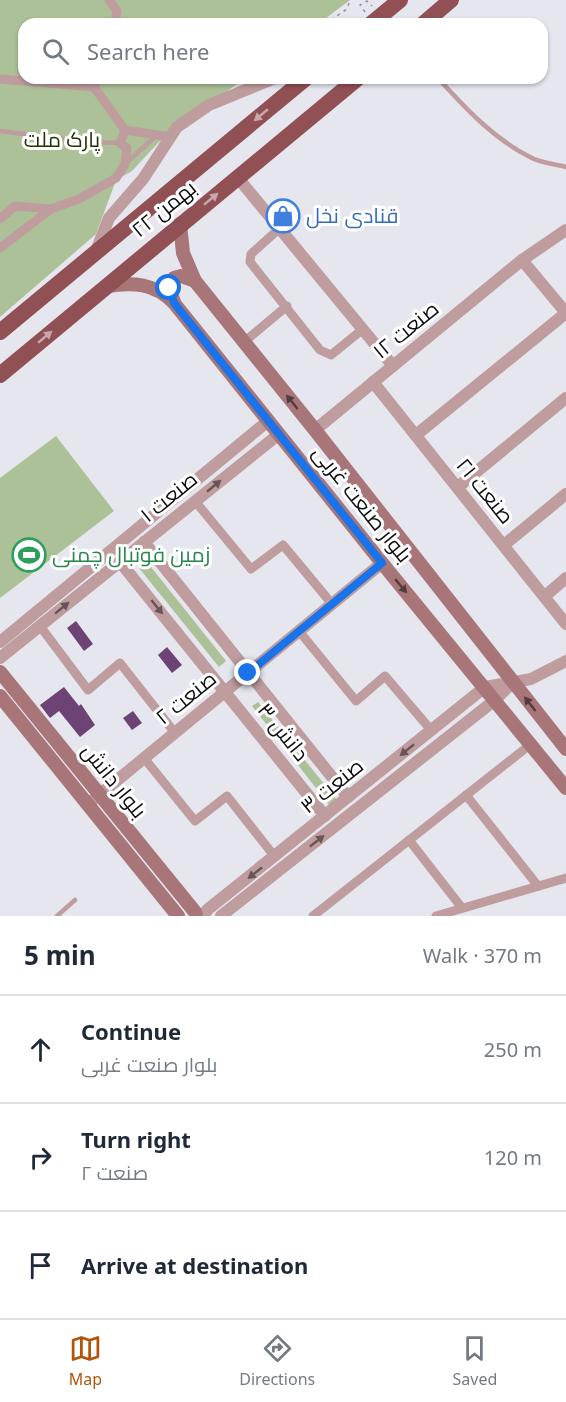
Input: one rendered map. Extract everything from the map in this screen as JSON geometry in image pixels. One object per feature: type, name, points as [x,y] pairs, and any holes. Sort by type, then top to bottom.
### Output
[{"type":"highway","points":[[378,18],[400,0]]},
{"type":"highway","points":[[430,18],[451,0]]},
{"type":"highway","name":"۲۲ بهمن","points":[[0,332],[292,84]]},
{"type":"highway","name":"۲۲ بهمن","points":[[0,375],[351,84]]},
{"type":"main road","name":"بلوار صنعت غربی","points":[[180,224],[183,253],[195,281],[565,746]]},
{"type":"main road","points":[[174,303],[169,288],[170,282],[181,276],[195,281]]},
{"type":"main road","name":"بلوار صنعت غربی","points":[[106,286],[125,283],[148,285],[165,294],[174,303],[566,788]]},
{"type":"main road","name":"بلوار دانش","points":[[3,681],[99,795],[196,916]]},
{"type":"main road","name":"بلوار دانش","points":[[0,696],[178,916]]},
{"type":"street","points":[[109,0],[117,11],[116,18]]},
{"type":"street","points":[[0,79],[18,80]]},
{"type":"street","points":[[97,84],[125,130],[170,137]]},
{"type":"street","points":[[95,253],[109,218],[143,179],[177,127],[208,105],[260,84]]},
{"type":"street","points":[[0,248],[51,209],[79,200],[116,178],[125,164],[127,148],[120,143],[125,130]]},
{"type":"street","points":[[238,178],[393,366]]},
{"type":"street","points":[[0,219],[15,206],[51,209]]},
{"type":"street","points":[[280,228],[251,254],[250,262],[320,350],[331,355],[363,329]]},
{"type":"street","name":"صنعت ۱۲","points":[[315,430],[522,260],[566,230]]},
{"type":"street","points":[[416,435],[566,313],[522,260]]},
{"type":"street","points":[[243,342],[286,306]]},
{"type":"street","name":"صنعت ۲۱","points":[[373,382],[566,624]]},
{"type":"street","points":[[458,487],[566,398]]},
{"type":"street","name":"صنعت ۱","points":[[0,642],[268,421]]},
{"type":"street","name":"صنعت ۱","points":[[0,658],[279,434]]},
{"type":"street","points":[[504,545],[566,494]]},
{"type":"street","points":[[195,501],[251,569],[283,545],[332,604]]},
{"type":"street","name":"دانش ۳","points":[[144,542],[348,797]]},
{"type":"street","name":"دانش ۳","points":[[120,562],[325,816]]},
{"type":"street","name":"صنعت ۲","points":[[87,805],[382,563]]},
{"type":"street","points":[[545,596],[566,578]]},
{"type":"street","points":[[40,626],[88,690],[120,663],[175,733]]},
{"type":"street","points":[[299,631],[356,701],[385,676],[431,730]]},
{"type":"street","points":[[485,687],[531,679],[566,661]]},
{"type":"street","name":"صنعت ۳","points":[[221,916],[495,700],[513,682]]},
{"type":"street","name":"صنعت ۳","points":[[204,916],[207,910],[485,687]]},
{"type":"street","points":[[313,916],[531,744]]},
{"type":"street","points":[[144,758],[195,821],[227,796],[275,857]]},
{"type":"street","points":[[466,795],[538,886]]},
{"type":"street","points":[[409,840],[462,908]]},
{"type":"street","points":[[436,916],[566,878]]},
{"type":"lane","points":[[444,84],[476,117],[510,145],[531,159],[566,167]]},
{"type":"lane","points":[[0,131],[88,142],[120,143]]},
{"type":"lane","points":[[125,164],[157,135]]},
{"type":"lane","points":[[57,916],[75,900]]},
{"type":"path","points":[[334,18],[347,9],[350,0]]},
{"type":"path","points":[[360,5],[367,1]]},
{"type":"green space","name":"پارک ملت","points":[[0,0],[350,0],[326,18],[18,18],[18,84],[237,84],[159,142],[132,171],[84,198],[115,183],[96,234],[0,317]]},
{"type":"green space","name":"زمین فوتبال چمنی","points":[[56,436],[114,511],[0,598],[0,478]]},
{"type":"green space","points":[[147,562],[226,661],[219,667],[139,568]]},
{"type":"green space","points":[[258,702],[337,800],[330,806],[252,706]]},
{"type":"building","points":[[76,621],[93,644],[84,651],[67,628]]},
{"type":"building","points":[[167,647],[182,665],[172,673],[158,655]]},
{"type":"building","points":[[64,687],[79,706],[81,704],[95,725],[80,737],[59,711],[50,718],[40,705]]},
{"type":"building","points":[[133,711],[142,723],[132,730],[123,718]]},
{"type":"place","name":"قنادی نخل","points":[[283,216]]},
{"type":"place","name":"زمین فوتبال چمنی","points":[[29,555]]},
{"type":"route","points":[[169,288],[174,303],[382,563],[248,673]]}]
